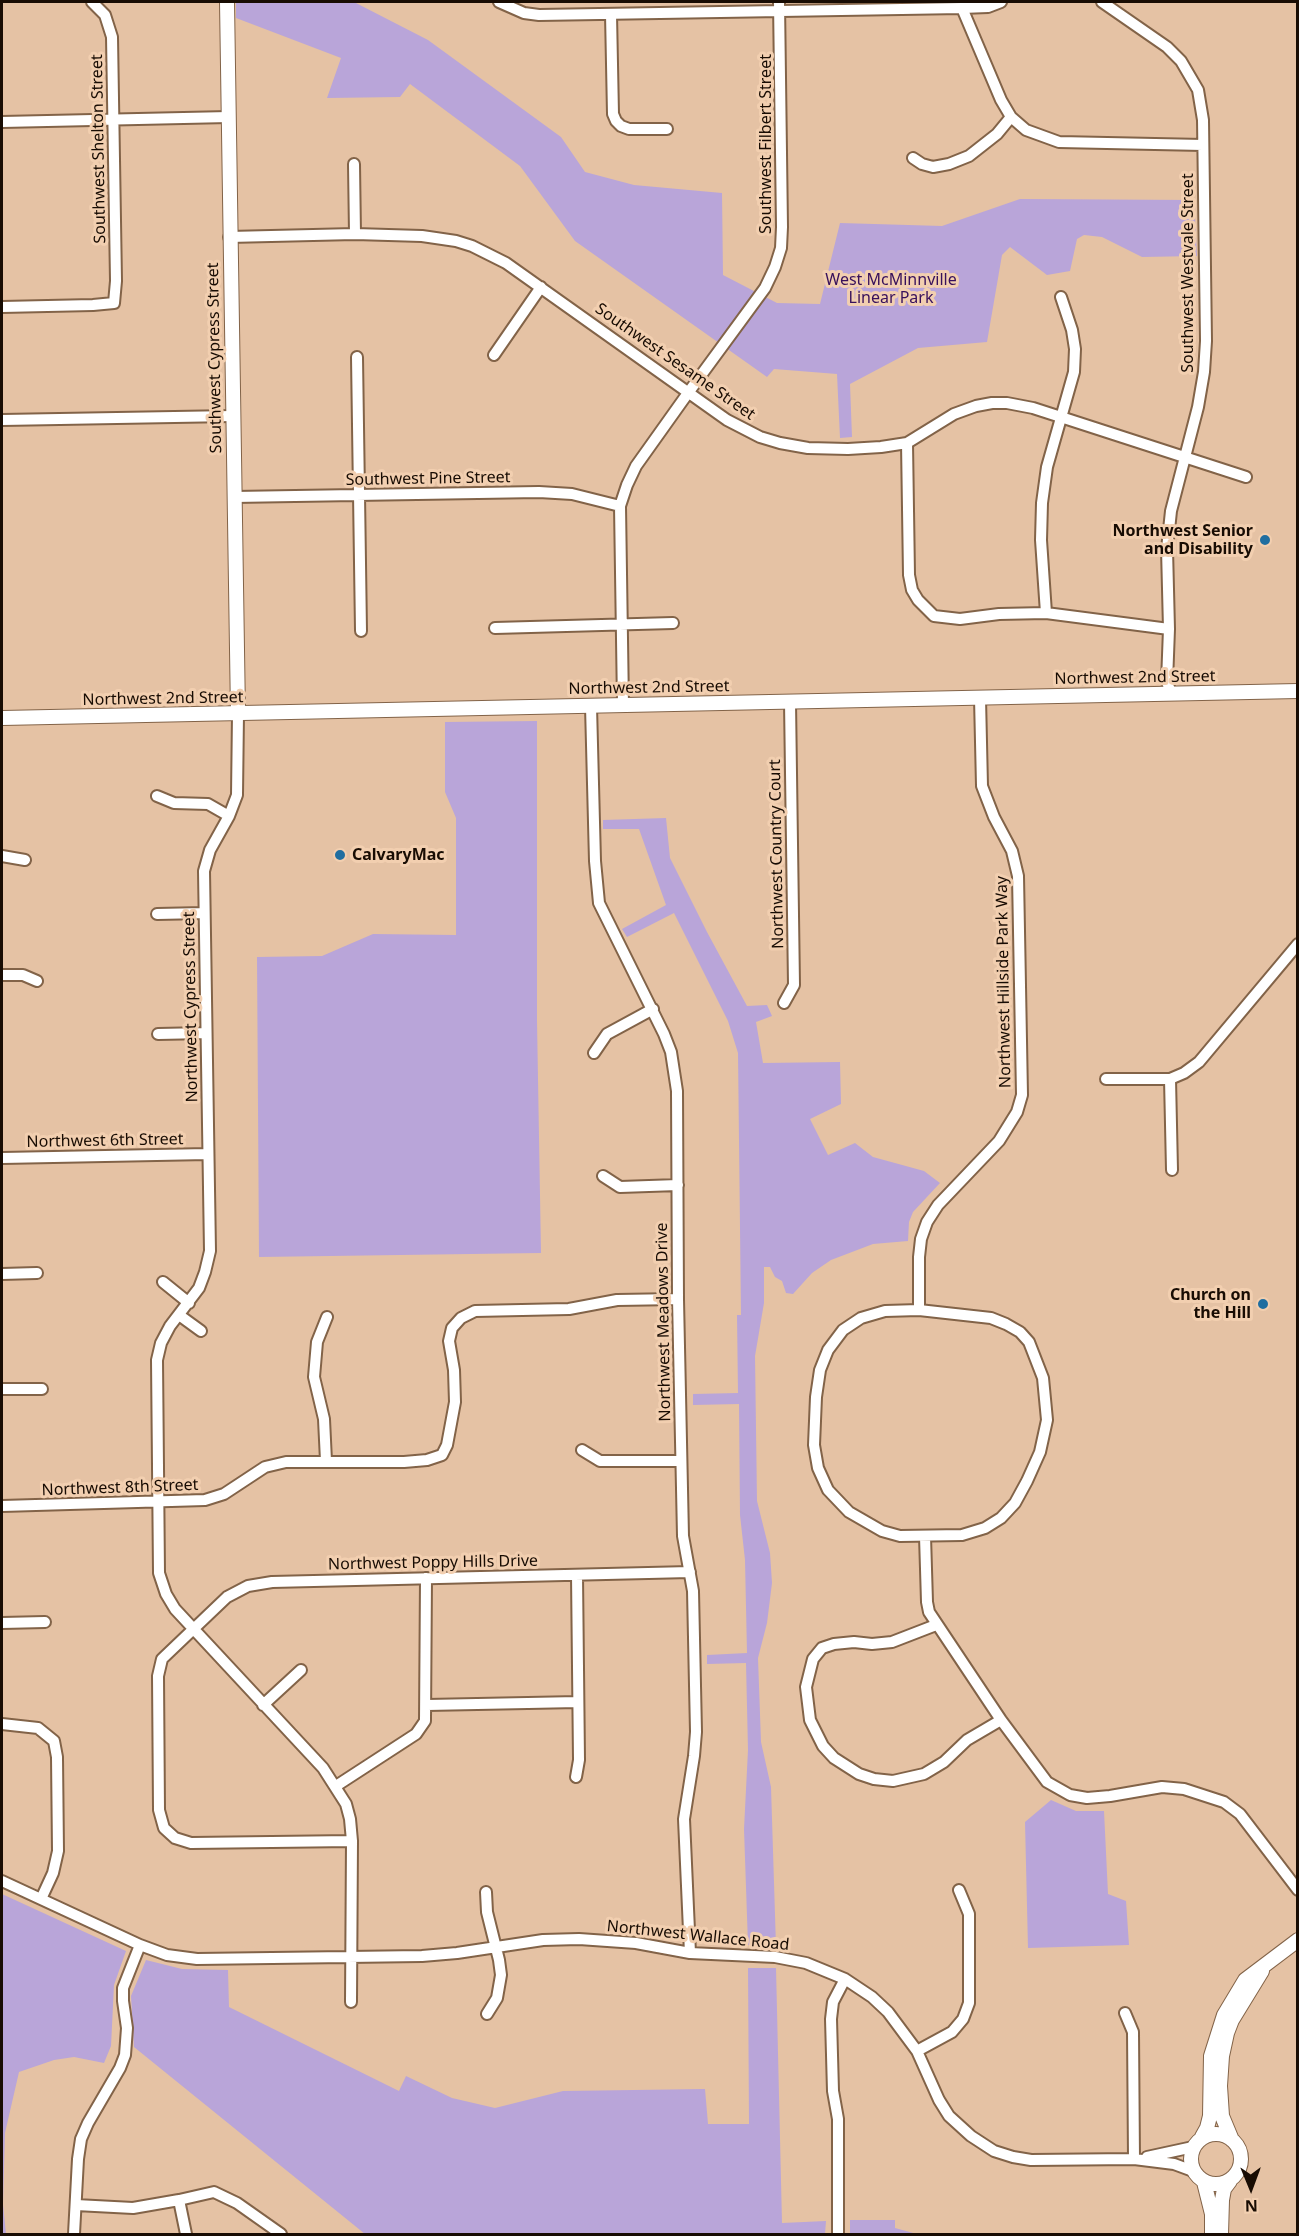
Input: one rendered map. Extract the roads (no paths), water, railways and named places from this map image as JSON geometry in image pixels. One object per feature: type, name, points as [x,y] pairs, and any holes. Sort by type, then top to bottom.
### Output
[{"type":"main road","name":"Southwest Cypress Street","points":[[227,2],[238,714]]},
{"type":"main road","name":"Northwest 2nd Street","points":[[2,718],[1298,691]]},
{"type":"main road","points":[[1212,2235],[1212,2214],[1204,2182],[1193,2171],[1190,2155],[1207,2128],[1210,2116],[1211,2056],[1221,2021],[1231,2000],[1245,1980],[1298,1940]]},
{"type":"main road","points":[[1221,2235],[1221,2200],[1224,2189],[1240,2169],[1241,2161],[1240,2153],[1222,2116],[1220,2086],[1224,2044],[1232,2020],[1270,1960]]},
{"type":"main road","points":[[1198,2142],[1218,2134],[1233,2140]]},
{"type":"main road","points":[[1204,2182],[1217,2185],[1230,2181]]},
{"type":"street","name":"Southwest Shelton Street","points":[[2,307],[114,303],[116,281],[112,37],[105,15],[92,2]]},
{"type":"street","points":[[499,2],[524,13],[538,15],[779,7],[962,8],[988,7],[1001,2]]},
{"type":"street","name":"Southwest Westvale Street","points":[[1102,2],[1167,46],[1181,61],[1198,90],[1203,120],[1206,341],[1198,407],[1171,511],[1167,549],[1169,630],[1167,682],[1171,693]]},
{"type":"street","name":"Southwest Filbert Street","points":[[623,705],[620,506],[627,485],[636,466],[765,288],[775,267],[780,248],[783,227],[779,7]]},
{"type":"street","points":[[962,8],[1001,100],[1011,117],[1026,130],[1059,142],[1203,145]]},
{"type":"street","points":[[611,14],[615,122],[629,129],[667,129]]},
{"type":"street","points":[[2,122],[229,117]]},
{"type":"street","points":[[913,158],[933,167],[950,164],[969,156],[997,134],[1011,117]]},
{"type":"street","points":[[354,164],[355,234]]},
{"type":"street","name":"Southwest Sesame Street","points":[[229,237],[355,234],[422,236],[456,241],[498,258],[688,393],[743,429],[780,443],[808,448],[848,449],[907,443],[954,414],[975,406],[992,403],[1033,408],[1246,477]]},
{"type":"street","points":[[494,355],[541,287]]},
{"type":"street","points":[[1046,613],[1041,540],[1042,502],[1047,467],[1074,372],[1075,349],[1072,330],[1061,297]]},
{"type":"street","points":[[357,357],[361,631]]},
{"type":"street","points":[[2,420],[232,416]]},
{"type":"street","points":[[907,443],[909,575],[912,590],[922,606],[934,616],[947,619],[999,614],[1046,613],[1169,630]]},
{"type":"street","name":"Southwest Pine Street","points":[[234,497],[539,492],[572,494],[620,506]]},
{"type":"street","points":[[495,628],[673,623]]},
{"type":"street","name":"Northwest Hillside Park Way","points":[[919,1310],[919,1257],[921,1239],[927,1222],[938,1205],[999,1141],[1017,1112],[1022,1095],[1018,876],[1012,851],[994,817],[982,786],[980,698]]},
{"type":"street","name":"Northwest Country Court","points":[[784,1003],[794,985],[790,702]]},
{"type":"street","name":"Northwest Meadows Drive","points":[[591,706],[595,861],[599,903],[653,1009],[671,1053],[676,1073],[683,1536],[693,1591],[696,1732],[684,1819],[690,1953]]},
{"type":"street","name":"Northwest Cypress Street","points":[[238,714],[239,784],[236,803],[206,860],[204,871],[210,1251],[205,1272],[189,1303],[161,1343],[157,1360],[159,1573],[166,1594],[175,1609],[323,1768],[346,1804],[352,1841],[351,1957]]},
{"type":"street","points":[[157,796],[174,803],[208,804],[229,816]]},
{"type":"street","points":[[2,856],[26,860]]},
{"type":"street","points":[[157,914],[204,913]]},
{"type":"street","points":[[1106,1079],[1170,1079],[1184,1073],[1199,1062],[1298,944]]},
{"type":"street","points":[[2,975],[23,975],[37,981]]},
{"type":"street","points":[[594,1053],[607,1034],[653,1009]]},
{"type":"street","points":[[158,1035],[206,1033]]},
{"type":"street","points":[[1170,1079],[1172,1170]]},
{"type":"street","name":"Northwest 6th Street","points":[[2,1158],[208,1155]]},
{"type":"street","points":[[603,1176],[620,1187],[678,1185]]},
{"type":"street","points":[[2,1274],[37,1273]]},
{"type":"street","points":[[163,1282],[189,1303]]},
{"type":"street","name":"Northwest 8th Street","points":[[2,1506],[205,1500],[224,1494],[265,1467],[286,1462],[427,1461],[441,1455],[447,1445],[455,1402],[454,1370],[448,1341],[452,1328],[460,1318],[475,1311],[568,1309],[617,1300],[678,1299]]},
{"type":"street","points":[[919,1310],[991,1318],[1020,1332],[1029,1342],[1043,1378],[1047,1400],[1047,1420],[1040,1452],[1015,1503],[1001,1518],[985,1528],[962,1535],[900,1536],[882,1531],[849,1512],[828,1490],[818,1468],[814,1445],[820,1370],[828,1350],[843,1330],[861,1318],[885,1311],[919,1310]]},
{"type":"street","points":[[179,1315],[201,1331]]},
{"type":"street","points":[[326,1461],[324,1419],[314,1377],[317,1342],[327,1317]]},
{"type":"street","points":[[2,1389],[42,1389]]},
{"type":"street","points":[[582,1450],[600,1461],[681,1461]]},
{"type":"street","points":[[925,1536],[929,1612],[1041,1777],[1052,1787],[1070,1795],[1087,1798],[1162,1787],[1194,1791],[1224,1802],[1240,1814],[1298,1890]]},
{"type":"street","name":"Northwest Poppy Hills Drive","points":[[352,1841],[191,1843],[174,1838],[164,1828],[159,1810],[158,1676],[162,1659],[227,1597],[248,1586],[272,1582],[690,1572]]},
{"type":"street","points":[[576,1777],[579,1760],[577,1575]]},
{"type":"street","points":[[336,1786],[416,1734],[425,1721],[427,1705],[426,1578]]},
{"type":"street","points":[[2,1623],[45,1622]]},
{"type":"street","points":[[936,1624],[892,1642],[872,1644],[854,1641],[822,1648],[813,1659],[806,1688],[810,1720],[824,1746],[834,1758],[859,1774],[874,1779],[893,1781],[924,1774],[944,1762],[967,1740],[1001,1720]]},
{"type":"street","points":[[263,1705],[301,1670]]},
{"type":"street","points":[[427,1705],[578,1702]]},
{"type":"street","points":[[2,1724],[38,1728],[54,1741],[57,1757],[57,1851],[53,1873],[41,1899]]},
{"type":"street","name":"Northwest Wallace Road","points":[[2,1881],[140,1945],[167,1955],[197,1959],[458,1953],[543,1940],[579,1939],[636,1943],[690,1953],[775,1957],[806,1963],[844,1979],[872,1997],[888,2012],[917,2051],[939,2100],[949,2116],[971,2136],[994,2151],[1031,2160],[1134,2159],[1174,2164],[1193,2171]]},
{"type":"street","points":[[917,2051],[952,2032],[963,2019],[969,2003],[969,1914],[959,1890]]},
{"type":"street","points":[[486,1892],[487,1912],[496,1946],[501,1985],[488,2014]]},
{"type":"street","points":[[74,2235],[81,2139],[125,2055],[127,2028],[123,1988],[140,1945]]},
{"type":"street","points":[[351,1957],[351,2002]]},
{"type":"street","points":[[838,2235],[838,2120],[833,2091],[831,2019],[833,2002],[844,1979]]},
{"type":"street","points":[[1125,2013],[1132,2032],[1134,2159]]},
{"type":"street","name":"Northwest Wallace Road","points":[[1134,2159],[1173,2153],[1198,2142]]},
{"type":"street","points":[[76,2205],[133,2208],[213,2192],[237,2203],[275,2228],[281,2235]]},
{"type":"street","points":[[179,2200],[186,2235]]},
{"type":"place","name":"Northwest Senior and Disability","points":[[1265,540]]},
{"type":"place","name":"CalvaryMac","points":[[340,855]]},
{"type":"place","name":"Church on the Hill","points":[[1263,1304]]},
{"type":"park label","name":"West McMinnville Linear Park","points":[[891,289]]}]
